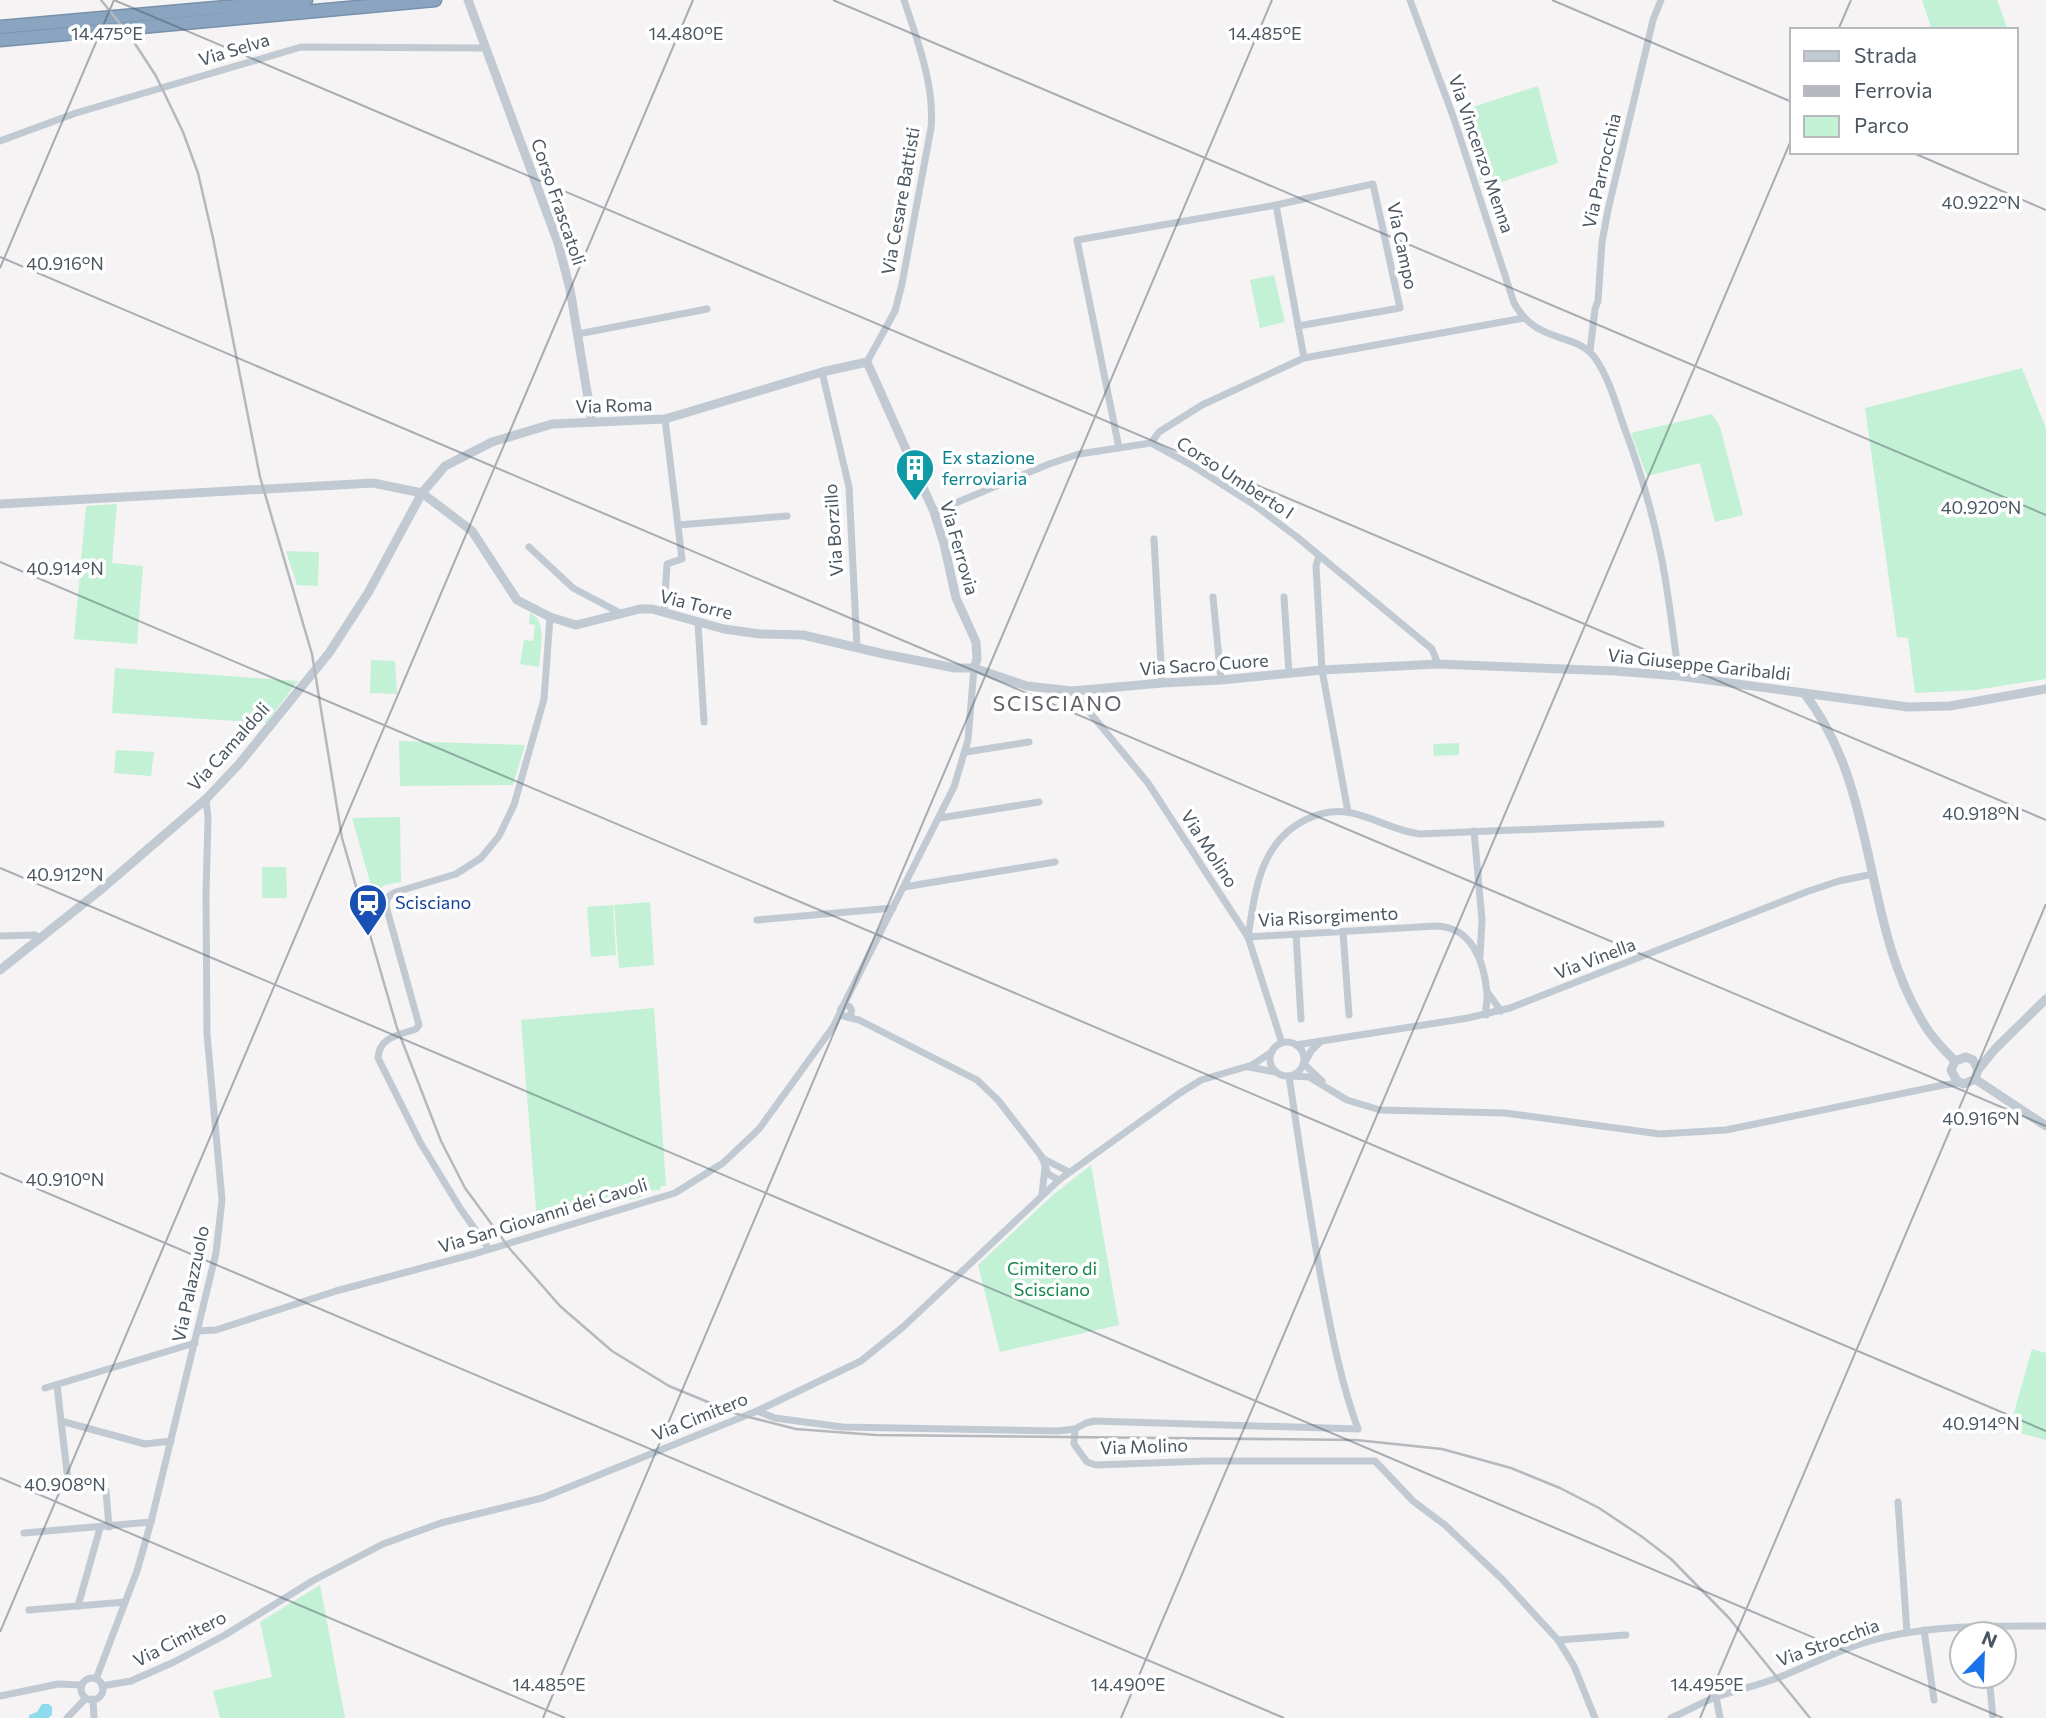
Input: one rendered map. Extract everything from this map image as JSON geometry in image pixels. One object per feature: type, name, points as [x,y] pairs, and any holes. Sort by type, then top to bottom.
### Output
[{"type":"highway","points":[[0,27],[306,0]]},
{"type":"highway","points":[[0,40],[435,0]]},
{"type":"street","name":"Via Cesare Battisti","points":[[867,362],[894,311],[902,284],[932,119],[920,45],[904,0]]},
{"type":"street","name":"Via Vincenzo Menna","points":[[1410,0],[1454,116],[1514,303],[1524,318]]},
{"type":"street","name":"Via Parrocchia","points":[[1590,351],[1608,210],[1653,20],[1661,0]]},
{"type":"street","name":"Corso Frascatoli","points":[[469,4],[558,243],[578,334],[592,422]]},
{"type":"street","name":"Via Selva","points":[[0,141],[76,114],[301,47],[485,48]]},
{"type":"street","name":"Via Campo","points":[[1276,205],[1373,184],[1399,308],[1298,326]]},
{"type":"street","points":[[1119,448],[1077,240],[1276,205],[1304,358]]},
{"type":"street","points":[[578,334],[707,309]]},
{"type":"street","points":[[1151,443],[1159,432],[1202,405],[1304,358],[1524,318],[1540,332],[1590,351],[1607,381],[1642,474],[1661,556],[1679,676]]},
{"type":"street","name":"Via Roma","points":[[422,493],[446,466],[492,442],[552,424],[628,423],[665,419],[821,372],[867,362]]},
{"type":"street","name":"Via Ferrovia","points":[[867,362],[934,512],[956,598],[976,642],[977,659],[974,668]]},
{"type":"street","name":"Via Borzillo","points":[[821,372],[849,487],[857,647]]},
{"type":"street","points":[[664,611],[667,564],[682,559],[665,419]]},
{"type":"street","name":"Corso Umberto I","points":[[934,512],[1079,454],[1151,443],[1253,504],[1432,649],[1438,664]]},
{"type":"street","points":[[0,504],[332,483],[373,483],[422,493]]},
{"type":"street","name":"Via Torre","points":[[422,493],[472,531],[517,600],[550,617],[576,625],[640,609],[664,611],[698,623],[750,633],[803,635],[955,668],[974,668]]},
{"type":"street","name":"Via Camaldoli","points":[[0,970],[98,892],[206,799],[239,764],[329,653],[369,593],[422,493]]},
{"type":"street","points":[[678,525],[787,516]]},
{"type":"street","points":[[1154,539],[1162,682]]},
{"type":"street","points":[[529,547],[573,588],[622,614]]},
{"type":"street","points":[[1319,556],[1316,566],[1322,670],[1348,812]]},
{"type":"street","points":[[1213,597],[1221,680]]},
{"type":"street","points":[[1284,597],[1289,674]]},
{"type":"street","points":[[489,1250],[420,1142],[378,1058],[384,1041],[416,1029],[419,1025],[386,900],[396,892],[442,880],[469,867],[491,848],[499,836],[514,805],[544,699],[550,617]]},
{"type":"street","points":[[698,623],[704,722]]},
{"type":"street","name":"Via Giuseppe Garibaldi","points":[[1438,664],[1552,667],[1679,676],[1804,693],[1822,717],[1838,751],[1864,830],[1887,938],[1910,997],[1924,1026],[1953,1066]]},
{"type":"street","name":"Via Sacro Cuore","points":[[974,668],[1014,683],[1072,691],[1322,670],[1438,664]]},
{"type":"street","name":"Via San Giovanni dei Cavoli","points":[[198,1331],[216,1330],[336,1291],[489,1250],[675,1193],[723,1163],[759,1129],[846,1012],[852,991],[954,787],[966,752],[974,668]]},
{"type":"street","points":[[1804,693],[1919,707],[1950,706],[2046,689]]},
{"type":"street","name":"Via Molino","points":[[1072,691],[1148,783],[1248,937],[1282,1044]]},
{"type":"street","points":[[966,752],[1029,742]]},
{"type":"street","name":"Via Palazzuolo","points":[[96,1679],[151,1522],[216,1253],[222,1200],[207,1034],[206,799]]},
{"type":"street","points":[[940,818],[1039,802]]},
{"type":"street","name":"Via Risorgimento","points":[[1487,992],[1477,949],[1463,934],[1446,926],[1248,937],[1264,863],[1279,838],[1317,814],[1348,812],[1405,832],[1420,834],[1661,824]]},
{"type":"street","points":[[1474,831],[1482,920],[1480,957]]},
{"type":"street","points":[[904,887],[1055,862]]},
{"type":"street","name":"Via Vinella","points":[[1296,1045],[1501,1011],[1806,892],[1873,874]]},
{"type":"street","points":[[757,919],[893,908]]},
{"type":"street","points":[[1343,932],[1349,1015]]},
{"type":"street","points":[[0,936],[35,934],[40,939]]},
{"type":"street","points":[[1296,934],[1301,1019]]},
{"type":"street","points":[[1487,992],[1501,1011]]},
{"type":"street","points":[[1486,1014],[1487,992]]},
{"type":"street","points":[[1245,1068],[1309,1077],[1356,1103],[1380,1110],[1515,1114],[1660,1134],[1726,1130],[1933,1087],[1968,1083],[1995,1049],[2046,999]]},
{"type":"street","points":[[846,1012],[977,1080],[998,1100],[1042,1157],[1048,1174],[1059,1180]]},
{"type":"street","points":[[1291,1076],[1297,1073],[1311,1051],[1320,1043]]},
{"type":"street","points":[[1245,1068],[1259,1062],[1282,1044],[1296,1045],[1303,1053],[1304,1064],[1332,1090]]},
{"type":"street","points":[[1933,1087],[1966,1057],[1978,1056],[1995,1049]]},
{"type":"street","points":[[1272,1052],[1270,1063],[1276,1072]]},
{"type":"street","points":[[1966,1057],[1973,1060],[1976,1074],[2046,1126]]},
{"type":"street","points":[[1953,1066],[1954,1079],[1960,1083]]},
{"type":"street","name":"Via Cimitero","points":[[102,1686],[131,1681],[174,1662],[225,1635],[314,1580],[383,1544],[441,1524],[542,1498],[757,1411],[861,1361],[903,1327],[1069,1172],[1160,1105],[1201,1080],[1245,1068]]},
{"type":"street","name":"Via Molino","points":[[1291,1076],[1313,1233],[1335,1353],[1345,1394],[1358,1429],[1094,1422],[1075,1429],[1073,1438],[1077,1450],[1087,1462],[1096,1465],[1206,1461],[1375,1461],[1413,1501],[1446,1525],[1502,1579],[1558,1640],[1574,1665],[1595,1718]]},
{"type":"street","points":[[1042,1157],[1069,1172]]},
{"type":"street","points":[[1041,1198],[1045,1167]]},
{"type":"street","points":[[45,1388],[195,1343]]},
{"type":"street","points":[[57,1385],[69,1488]]},
{"type":"street","points":[[757,1411],[775,1418],[842,1427],[1058,1431],[1075,1429]]},
{"type":"street","points":[[61,1421],[145,1444],[171,1441]]},
{"type":"street","points":[[106,1491],[109,1527]]},
{"type":"street","points":[[1898,1502],[1907,1633]]},
{"type":"street","points":[[24,1533],[151,1522]]},
{"type":"street","points":[[78,1606],[100,1528]]},
{"type":"street","points":[[29,1610],[125,1602]]},
{"type":"street","name":"Via Strocchia","points":[[2018,1628],[2046,1626]]},
{"type":"street","points":[[1924,1630],[1934,1700]]},
{"type":"street","name":"Via Strocchia","points":[[1671,1718],[1694,1714],[1697,1704],[1778,1678],[1836,1653],[1884,1637],[1924,1630],[1948,1630]]},
{"type":"street","points":[[1558,1640],[1626,1634]]},
{"type":"street","points":[[67,1718],[90,1699],[100,1696],[102,1686],[96,1679],[89,1678],[82,1685],[82,1692],[90,1699],[94,1718]]},
{"type":"street","points":[[0,1696],[58,1684],[82,1685]]},
{"type":"street","points":[[1990,1690],[1993,1718]]},
{"type":"street","points":[[1716,1697],[1720,1718]]},
{"type":"green space","points":[[1922,0],[1997,0],[2007,28],[1931,28]]},
{"type":"green space","points":[[1538,86],[1558,163],[1483,188],[1457,112]]},
{"type":"green space","points":[[1274,275],[1285,322],[1260,328],[1250,280]]},
{"type":"green space","points":[[2022,368],[2046,428],[2046,679],[1975,690],[1915,693],[1908,638],[1897,637],[1865,408]]},
{"type":"green space","points":[[1712,414],[1720,427],[1743,515],[1715,522],[1700,463],[1647,476],[1631,433]]},
{"type":"green space","points":[[117,504],[112,563],[143,566],[137,644],[74,639],[86,506]]},
{"type":"green space","points":[[286,551],[319,552],[318,586],[297,585]]},
{"type":"green space","points":[[530,613],[536,617],[541,629],[539,667],[520,664],[524,640],[533,641],[535,625],[529,624]]},
{"type":"green space","points":[[371,660],[395,661],[397,694],[370,693]]},
{"type":"green space","points":[[115,668],[298,681],[266,723],[112,713]]},
{"type":"green space","points":[[399,741],[525,745],[513,785],[400,786]]},
{"type":"green space","points":[[1459,743],[1459,755],[1434,756],[1433,744]]},
{"type":"green space","points":[[116,750],[154,752],[151,776],[114,773]]},
{"type":"green space","points":[[400,817],[401,882],[384,885],[374,896],[352,818]]},
{"type":"green space","points":[[262,867],[286,867],[287,898],[262,898]]},
{"type":"green space","points":[[650,902],[654,965],[619,968],[614,905]]},
{"type":"green space","points":[[613,905],[616,955],[591,957],[587,907]]},
{"type":"green space","points":[[654,1008],[666,1186],[661,1186],[660,1190],[642,1191],[641,1197],[537,1222],[521,1020]]},
{"type":"green space","name":"Cimitero di Scisciano","points":[[1091,1165],[1119,1325],[1000,1352],[978,1265],[1054,1194]]},
{"type":"green space","points":[[2032,1349],[2046,1353],[2046,1440],[2009,1430]]},
{"type":"green space","points":[[320,1585],[345,1718],[220,1718],[213,1691],[272,1677],[260,1622]]},
{"type":"water","points":[[42,1704],[52,1707],[52,1715],[48,1718],[29,1718],[29,1715],[37,1712]]},
{"type":"railway","points":[[101,0],[130,36],[156,76],[183,132],[198,173],[260,477],[312,654],[342,838],[397,1028],[441,1141],[465,1188],[510,1249],[560,1306],[612,1351],[669,1386],[737,1414],[796,1429],[876,1435],[1356,1440],[1442,1449],[1511,1468],[1599,1508],[1671,1559],[1729,1618],[1810,1718]]},
{"type":"place","name":"Ex stazione ferroviaria","points":[[915,502]]},
{"type":"place","name":"Scisciano","points":[[368,937]]},
{"type":"district","name":"SCISCIANO","points":[[1058,704]]}]
